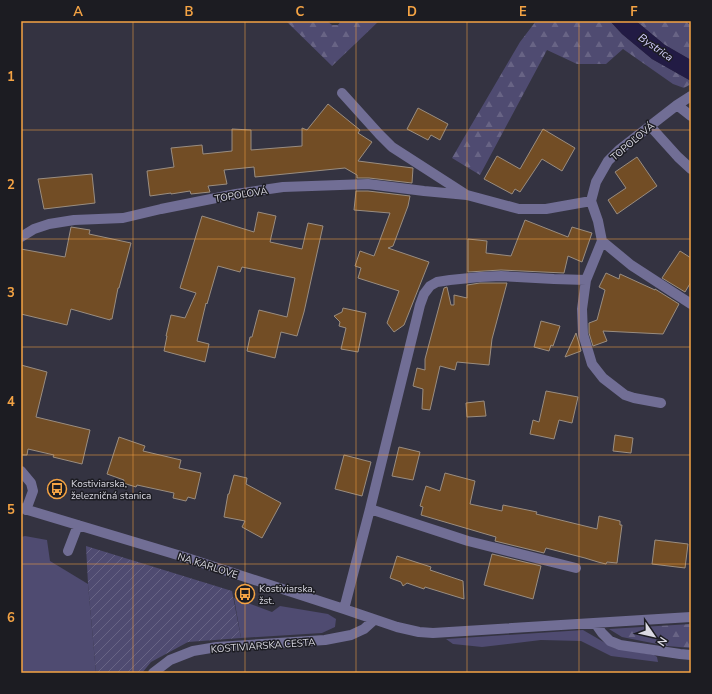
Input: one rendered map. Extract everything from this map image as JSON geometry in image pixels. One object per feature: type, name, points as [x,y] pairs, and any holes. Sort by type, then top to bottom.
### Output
[{"type":"street","name":"TOPOĽOVÁ","points":[[342,93],[378,134],[392,147],[467,195]]},
{"type":"street","name":"TOPOĽOVÁ","points":[[21,237],[34,228],[49,224],[74,220],[123,218],[236,194],[283,188],[368,184],[467,195],[519,209],[546,209],[591,201],[596,182],[608,161],[619,150],[677,105],[691,96]]},
{"type":"street","points":[[677,105],[691,116]]},
{"type":"street","points":[[650,126],[678,158],[691,169]]},
{"type":"street","points":[[591,201],[598,221],[602,241],[586,280],[582,309],[583,334],[592,364],[603,378],[625,395],[661,403]]},
{"type":"street","points":[[602,241],[631,265],[691,304]]},
{"type":"street","points":[[586,280],[554,280],[501,276],[480,277],[437,282],[430,286],[424,294],[344,609],[397,627],[419,632],[433,633],[691,617]]},
{"type":"street","name":"NA KARLOVE","points":[[21,471],[31,484],[33,491],[24,509],[180,556],[344,609]]},
{"type":"street","points":[[370,509],[468,541],[576,568]]},
{"type":"street","points":[[68,551],[78,525]]},
{"type":"street","name":"KOSTIVIARSKA CESTA","points":[[153,673],[170,660],[194,651],[217,647],[325,640],[351,635],[364,629],[374,620]]},
{"type":"street","points":[[595,623],[610,641],[620,645],[691,655]]},
{"type":"green space","points":[[286,21],[327,21],[332,25],[338,25],[341,21],[379,21],[332,66]]},
{"type":"green space","points":[[536,21],[610,21],[622,34],[652,59],[691,81],[691,84],[684,88],[673,84],[623,49],[606,64],[577,64],[547,50],[480,175],[452,158],[520,42]]},
{"type":"green space","points":[[636,21],[686,21],[691,26],[691,60],[665,45]]},
{"type":"green space","points":[[25,536],[47,540],[50,561],[88,584],[96,673],[21,673],[21,537]]},
{"type":"green space","points":[[86,546],[232,591],[241,638],[188,642],[151,662],[142,673],[96,673]]},
{"type":"green space","points":[[234,598],[272,612],[280,606],[328,614],[336,619],[335,627],[322,633],[241,638]]},
{"type":"green space","points":[[691,624],[691,648],[667,646],[622,637],[609,629]]},
{"type":"green space","points":[[583,630],[614,648],[654,655],[657,657],[658,662],[611,656],[581,641],[541,640],[482,647],[453,644],[446,639]]},
{"type":"water","name":"Bystrica","points":[[610,21],[636,21],[665,45],[691,60],[691,81],[652,59],[622,34]]},
{"type":"building","points":[[328,104],[360,130],[358,133],[372,142],[358,161],[413,168],[412,183],[357,178],[357,175],[345,168],[255,177],[254,167],[224,170],[227,184],[208,186],[210,192],[191,194],[190,191],[150,196],[147,171],[174,167],[171,148],[202,145],[203,154],[232,151],[232,129],[251,130],[251,150],[302,146],[302,128],[307,130]]},
{"type":"building","points":[[418,108],[448,124],[440,140],[431,135],[428,140],[407,129]]},
{"type":"building","points":[[543,129],[575,148],[562,171],[542,159],[520,192],[515,189],[512,194],[484,179],[497,156],[520,169]]},
{"type":"building","points":[[637,157],[657,186],[617,214],[608,200],[626,188],[615,172]]},
{"type":"building","points":[[92,174],[95,203],[44,209],[38,179]]},
{"type":"building","points":[[356,191],[410,196],[408,206],[393,246],[388,248],[429,262],[404,325],[394,332],[387,323],[399,291],[358,278],[361,268],[355,266],[360,251],[374,256],[390,213],[354,210]]},
{"type":"building","points":[[258,212],[276,216],[270,242],[302,249],[308,223],[323,226],[304,312],[297,336],[281,332],[275,358],[247,351],[259,310],[287,317],[295,278],[242,267],[240,272],[218,266],[207,304],[206,303],[197,341],[209,344],[205,362],[164,351],[171,315],[185,318],[196,293],[180,288],[202,216],[254,232]]},
{"type":"building","points":[[525,220],[568,237],[572,227],[592,233],[582,262],[568,256],[564,273],[501,270],[468,272],[468,239],[487,241],[486,253],[511,256]]},
{"type":"building","points":[[71,227],[90,230],[89,234],[131,243],[118,288],[112,319],[110,320],[71,309],[67,325],[21,314],[21,249],[65,257]]},
{"type":"building","points":[[680,251],[691,258],[691,282],[685,292],[662,278]]},
{"type":"building","points":[[606,273],[619,279],[620,274],[655,289],[679,304],[663,334],[603,331],[607,341],[593,346],[589,333],[589,323],[597,320],[605,290],[599,287]]},
{"type":"building","points":[[480,283],[507,283],[492,339],[489,365],[457,362],[455,370],[440,366],[430,410],[422,409],[423,389],[413,386],[417,368],[425,370],[425,359],[444,288],[447,287],[451,305],[454,305],[454,295],[467,298],[467,285]]},
{"type":"building","points":[[343,308],[366,313],[358,352],[341,349],[346,328],[339,326],[340,322],[334,316],[342,312]]},
{"type":"building","points":[[541,321],[560,326],[553,346],[551,345],[549,351],[534,347]]},
{"type":"building","points":[[576,333],[581,351],[565,357]]},
{"type":"building","points":[[21,365],[47,372],[36,417],[90,430],[82,464],[28,449],[27,455],[21,455]]},
{"type":"building","points":[[546,391],[578,397],[572,423],[559,420],[554,439],[530,434],[533,420],[539,422]]},
{"type":"building","points":[[484,401],[486,416],[467,417],[466,403]]},
{"type":"building","points":[[615,435],[633,438],[631,453],[613,451]]},
{"type":"building","points":[[119,437],[145,446],[143,451],[181,460],[179,468],[201,473],[195,499],[188,497],[186,501],[173,498],[174,493],[137,485],[136,487],[123,483],[124,480],[107,474]]},
{"type":"building","points":[[399,447],[420,452],[413,480],[392,476]]},
{"type":"building","points":[[344,455],[371,462],[362,496],[335,489]]},
{"type":"building","points":[[445,473],[475,481],[470,504],[502,511],[503,505],[537,512],[536,514],[597,529],[599,516],[620,521],[620,525],[622,525],[617,563],[607,562],[606,564],[546,548],[544,553],[495,541],[496,537],[421,515],[423,507],[420,506],[426,486],[440,491]]},
{"type":"building","points":[[234,475],[247,478],[246,484],[281,503],[262,538],[242,527],[245,521],[224,517],[228,494]]},
{"type":"building","points":[[655,540],[688,544],[685,568],[652,564]]},
{"type":"building","points":[[492,554],[541,566],[533,599],[484,585]]},
{"type":"building","points":[[397,556],[431,567],[430,570],[463,581],[464,599],[407,583],[403,586],[401,582],[390,578]]},
{"type":"place","name":"Kostiviarska, železničná stanica","points":[[57,489]]},
{"type":"place","name":"Kostiviarska, žst.","points":[[245,594]]}]
